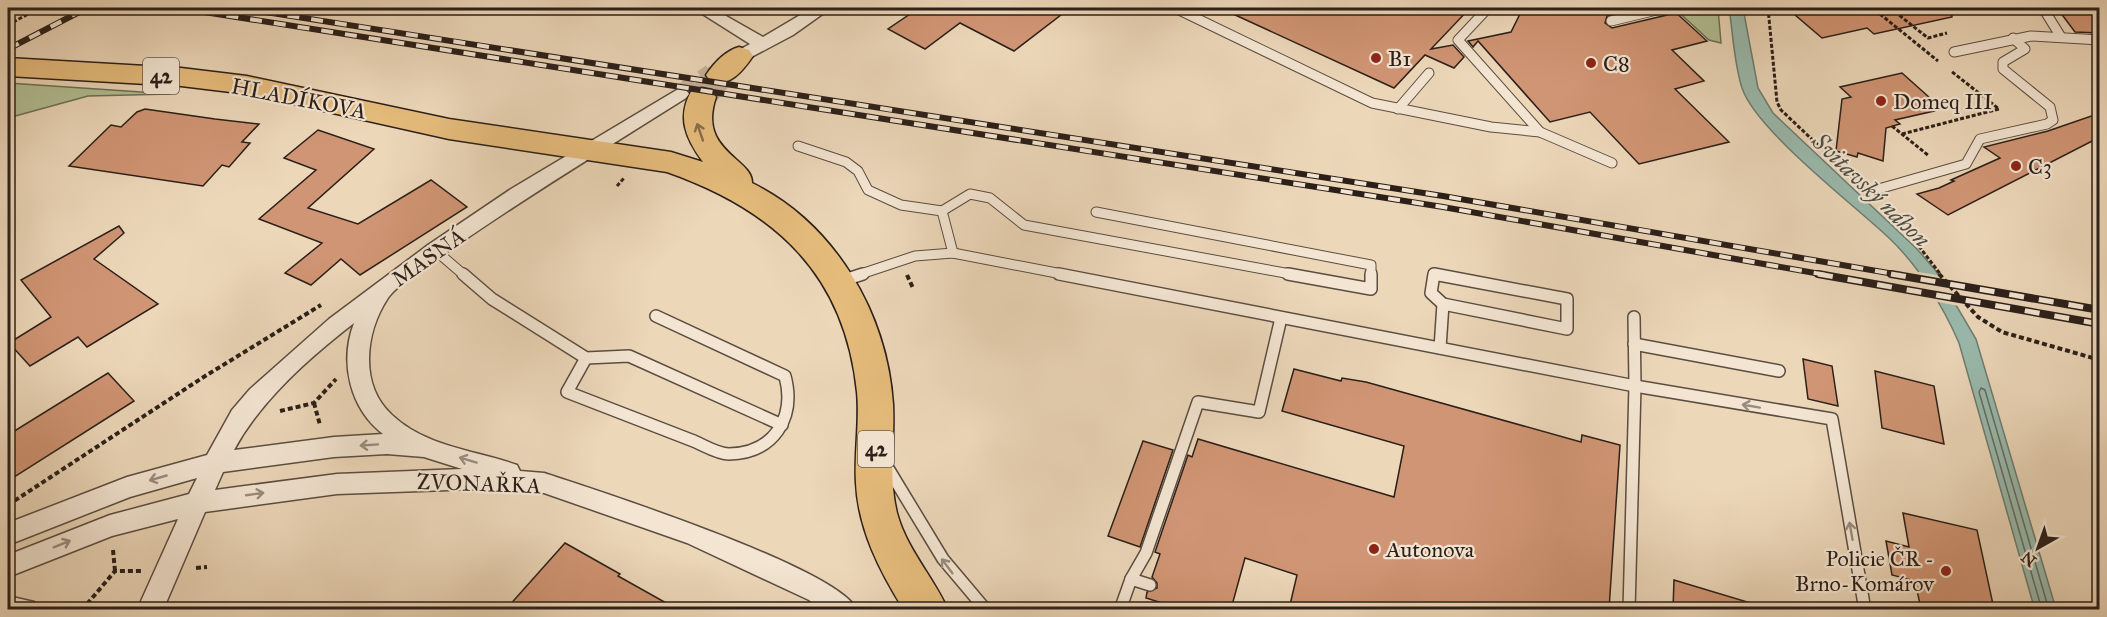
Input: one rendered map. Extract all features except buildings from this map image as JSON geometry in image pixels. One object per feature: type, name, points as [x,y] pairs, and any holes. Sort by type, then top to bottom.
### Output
[{"type":"main road","name":"HLADÍKOVA","points":[[8,67],[112,72],[247,85],[449,129],[588,150]]},
{"type":"main road","points":[[710,79],[696,117],[702,139],[709,151],[750,193]]},
{"type":"main road","name":"42","points":[[588,150],[671,162],[706,173],[750,193],[808,238],[841,281],[856,319],[870,366],[874,389],[875,495],[885,538],[904,576],[928,609]]},
{"type":"street","points":[[701,8],[763,44]]},
{"type":"street","name":"MASNÁ","points":[[150,609],[215,463],[240,417],[258,396],[329,332],[435,250],[588,150],[710,79],[823,8]]},
{"type":"street","points":[[384,288],[361,330],[358,364],[363,392],[378,418],[389,429],[427,447],[544,483]]},
{"type":"street","name":"ZVONAŘKA","points":[[215,463],[334,447],[387,444],[427,447]]},
{"type":"street","points":[[8,534],[127,487],[215,463]]},
{"type":"street","name":"ZVONAŘKA","points":[[197,503],[305,487],[387,481],[477,479],[544,483],[694,534],[837,606]]},
{"type":"street","points":[[8,566],[110,526],[197,503]]},
{"type":"street","points":[[8,608],[25,609]]},
{"type":"lane","points":[[1175,8],[1372,103],[1491,127],[1540,132],[1612,163]]},
{"type":"lane","points":[[1488,8],[1458,40],[1540,132]]},
{"type":"lane","points":[[1611,21],[1665,8]]},
{"type":"lane","points":[[2043,8],[2061,37]]},
{"type":"lane","points":[[1954,52],[2013,38],[2061,37],[2100,40]]},
{"type":"lane","points":[[1868,192],[1966,164],[1980,139],[2047,124],[2053,120],[2050,107],[2003,69],[2003,62],[2025,50],[2013,38]]},
{"type":"lane","points":[[1398,109],[1429,73]]},
{"type":"lane","points":[[798,146],[846,162],[858,171],[868,190],[901,205],[942,212],[970,194],[990,198],[1024,225],[1371,289],[1371,265],[1096,212]]},
{"type":"lane","points":[[942,212],[952,253]]},
{"type":"lane","points":[[435,250],[492,299],[586,358],[629,357],[782,425]]},
{"type":"lane","points":[[841,281],[915,256],[952,253],[1635,386],[1832,419],[1864,609]]},
{"type":"lane","points":[[1434,274],[1567,299],[1568,329],[1466,308],[1443,304],[1431,293],[1434,274]]},
{"type":"lane","points":[[1440,348],[1443,304]]},
{"type":"lane","points":[[586,358],[567,392],[701,446],[727,454],[752,450],[770,443],[782,425],[790,389],[785,376],[656,316]]},
{"type":"lane","points":[[1629,609],[1635,386],[1634,317]]},
{"type":"lane","points":[[1120,609],[1131,579],[1146,553],[1198,402],[1258,412],[1281,318]]},
{"type":"lane","points":[[1634,344],[1779,371]]},
{"type":"lane","points":[[876,449],[932,544],[968,592],[986,609]]},
{"type":"lane","points":[[1131,579],[1150,585]]},
{"type":"path","points":[[8,9],[13,8]]},
{"type":"path","points":[[8,25],[39,8]]},
{"type":"path","points":[[1768,8],[1777,102],[1781,110],[1868,192]]},
{"type":"path","points":[[1890,8],[1928,38]]},
{"type":"path","points":[[1880,14],[1939,61]]},
{"type":"path","points":[[1913,41],[1949,33]]},
{"type":"path","points":[[1902,134],[1999,109],[1948,68]]},
{"type":"path","points":[[1892,126],[1946,170]]},
{"type":"path","points":[[1886,209],[1978,317],[2001,332],[2100,360]]},
{"type":"path","points":[[8,505],[202,378],[325,303]]},
{"type":"path","points":[[279,411],[314,403],[345,369],[358,364]]},
{"type":"path","points":[[82,609],[115,571],[114,554]]},
{"type":"path","points":[[115,571],[140,571]]},
{"type":"green space","points":[[1674,8],[1718,8],[1721,43],[1709,40]]},
{"type":"green space","points":[[8,83],[171,94],[88,96],[8,118]]},
{"type":"water","points":[[1729,8],[1743,8],[1758,88],[1773,113],[1917,249],[1936,271],[1976,339],[2056,609],[2037,609],[2032,600],[1959,343],[1945,315],[1929,287],[1899,248],[1785,145],[1751,105],[1739,78]]},
{"type":"pier","points":[[1913,271],[1942,276],[1959,306],[1933,301]]},
{"type":"tunnel","points":[[680,94],[711,73]]},
{"type":"tunnel","points":[[702,97],[720,75]]},
{"type":"railway","points":[[8,49],[87,8]]},
{"type":"railway","points":[[179,8],[1443,207],[1826,275]]},
{"type":"railway","points":[[240,8],[1443,196],[1900,275]]},
{"type":"railway","points":[[1818,274],[2100,324]]},
{"type":"railway","points":[[1891,274],[2100,310]]},
{"type":"place","name":"B1","points":[[1376,58]]},
{"type":"place","name":"C8","points":[[1591,63]]},
{"type":"place","name":"Domeq III","points":[[1881,101]]},
{"type":"place","name":"C3","points":[[2016,166]]},
{"type":"place","name":"Autonova","points":[[1374,549]]},
{"type":"place","name":"Policie ČR - Brno-Komárov","points":[[1946,571]]},
{"type":"water label","name":"Svitavský náhon","points":[[1871,190]]}]
